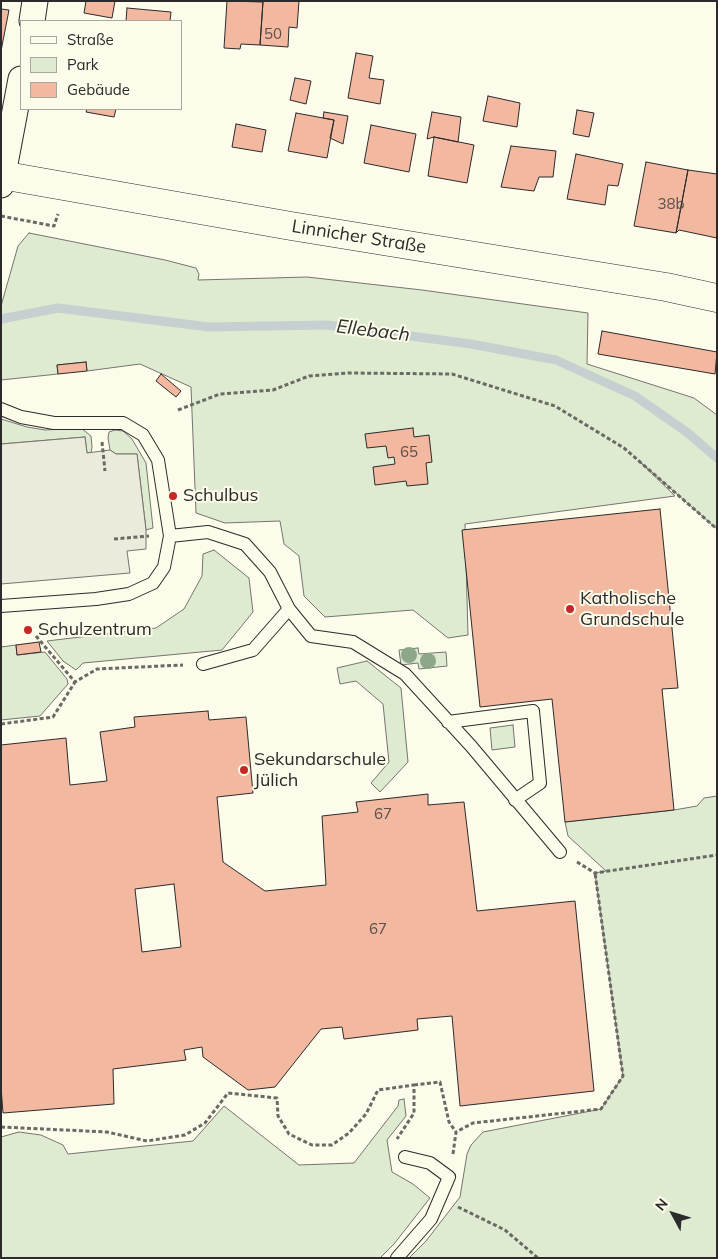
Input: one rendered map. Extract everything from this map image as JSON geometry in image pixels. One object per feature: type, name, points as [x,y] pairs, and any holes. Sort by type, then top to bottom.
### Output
[{"type":"main road","name":"Linnicher Straße","points":[[2,178],[666,286],[717,298]]},
{"type":"street","points":[[32,20],[35,1]]},
{"type":"street","points":[[2,178],[20,84]]},
{"type":"lane","points":[[1,409],[21,417],[54,422],[123,423],[143,436],[158,460],[170,536],[164,566],[153,583],[129,594],[96,599],[1,606]]},
{"type":"lane","points":[[170,536],[208,532],[245,544],[270,572],[289,610],[311,636],[353,642],[405,674],[560,852]]},
{"type":"lane","points":[[203,664],[253,650],[289,610]]},
{"type":"lane","points":[[448,722],[533,711],[540,783],[515,800]]},
{"type":"lane","points":[[397,1258],[431,1219],[449,1177],[430,1163],[405,1157]]},
{"type":"path","points":[[178,410],[220,394],[273,390],[309,376],[349,373],[452,374],[555,406],[624,448],[717,529]]},
{"type":"path","points":[[100,422],[105,471]]},
{"type":"path","points":[[114,539],[170,536]]},
{"type":"path","points":[[36,636],[75,682]]},
{"type":"path","points":[[1,724],[53,717],[75,682],[97,669],[203,664]]},
{"type":"path","points":[[560,852],[595,873],[717,854]]},
{"type":"path","points":[[456,1132],[473,1123],[601,1109],[623,1076],[595,873]]},
{"type":"path","points":[[1,1127],[107,1132],[147,1141],[186,1135],[205,1123],[228,1093],[277,1098],[278,1116],[289,1134],[312,1145],[332,1145],[349,1133],[366,1114],[378,1090],[440,1082],[449,1122],[456,1132],[449,1177],[455,1205],[505,1230],[538,1258]]},
{"type":"path","points":[[405,1157],[394,1143],[414,1113],[414,1084]]},
{"type":"green space","points":[[29,233],[196,268],[199,274],[198,280],[307,277],[422,290],[588,313],[587,364],[694,398],[717,415],[717,529],[638,460],[675,496],[465,524],[468,635],[448,638],[413,610],[325,617],[304,596],[299,556],[284,544],[280,521],[225,523],[196,513],[191,387],[140,364],[87,371],[86,362],[57,365],[58,374],[1,380],[1,306],[18,246]]},
{"type":"green space","points":[[1,419],[45,430],[81,428],[91,436],[91,453],[87,453],[85,437],[1,444]]},
{"type":"green space","points":[[115,430],[123,431],[132,439],[146,463],[153,528],[146,530],[137,454],[116,454],[110,450],[109,432]]},
{"type":"green space","points":[[214,550],[249,578],[253,612],[222,650],[83,663],[76,670],[63,661],[47,641],[156,628],[184,609],[202,576],[203,554]]},
{"type":"green space","points":[[16,645],[17,655],[45,652],[67,679],[68,684],[40,716],[1,720],[1,647]]},
{"type":"green space","points":[[418,648],[419,654],[446,652],[447,666],[419,669],[418,663],[401,665],[399,650]]},
{"type":"green space","points":[[367,661],[401,688],[408,762],[380,792],[371,783],[389,762],[383,704],[356,681],[340,684],[337,668]]},
{"type":"green space","points":[[513,725],[515,747],[492,750],[490,728]]},
{"type":"green space","points":[[717,796],[717,1258],[409,1258],[426,1241],[460,1197],[467,1154],[471,1145],[483,1132],[601,1109],[623,1076],[595,873],[606,871],[568,836],[565,822],[674,810],[697,806],[704,798]]},
{"type":"green space","points":[[404,1099],[406,1116],[387,1140],[392,1172],[413,1184],[430,1198],[394,1244],[380,1258],[1,1258],[1,1137],[19,1132],[41,1135],[63,1145],[68,1154],[193,1141],[224,1106],[299,1165],[354,1163],[398,1106],[399,1100]]},
{"type":"shaded area","points":[[85,437],[87,453],[110,450],[116,454],[137,454],[146,530],[146,549],[127,551],[130,573],[1,584],[1,444]]},
{"type":"building","points":[[86,1],[115,1],[112,18],[84,13]]},
{"type":"building","points":[[227,1],[263,2],[260,45],[241,44],[240,49],[224,48]]},
{"type":"building","points":[[263,1],[299,1],[297,28],[289,27],[288,47],[260,45]]},
{"type":"building","points":[[127,8],[171,12],[170,20],[126,20]]},
{"type":"building","points":[[1,9],[9,10],[1,51]]},
{"type":"building","points":[[356,53],[373,56],[369,78],[384,80],[380,104],[348,98]]},
{"type":"building","points":[[295,78],[311,81],[306,104],[290,100]]},
{"type":"building","points":[[488,96],[520,103],[517,127],[483,121]]},
{"type":"building","points":[[87,110],[116,110],[114,117],[86,112]]},
{"type":"building","points":[[577,110],[594,113],[589,137],[573,134]]},
{"type":"building","points":[[324,112],[348,116],[343,144],[330,138],[334,120],[323,118]]},
{"type":"building","points":[[432,112],[461,117],[458,142],[434,137],[427,139]]},
{"type":"building","points":[[296,113],[334,120],[327,158],[288,151]]},
{"type":"building","points":[[236,124],[266,130],[262,152],[232,147]]},
{"type":"building","points":[[371,125],[416,134],[409,172],[364,163]]},
{"type":"building","points":[[434,137],[474,145],[467,183],[428,176]]},
{"type":"building","points":[[511,146],[556,151],[553,177],[539,177],[534,191],[501,187]]},
{"type":"building","points":[[576,154],[623,164],[618,186],[608,185],[605,205],[567,199]]},
{"type":"building","points":[[646,162],[688,170],[676,233],[634,226]]},
{"type":"building","points":[[688,170],[717,174],[717,238],[679,230],[676,233]]},
{"type":"building","points":[[602,331],[717,352],[715,374],[598,354]]},
{"type":"building","points":[[86,362],[87,371],[58,374],[57,365]]},
{"type":"building","points":[[161,374],[181,391],[176,397],[156,381]]},
{"type":"building","points":[[413,428],[414,437],[429,435],[432,462],[426,463],[428,484],[407,486],[406,481],[375,485],[373,467],[395,464],[394,457],[388,458],[386,446],[367,448],[365,434]]},
{"type":"building","name":"Katholische Grundschule","points":[[660,509],[678,688],[662,689],[674,810],[565,822],[552,699],[480,707],[462,530]]},
{"type":"building","points":[[39,642],[41,652],[17,655],[16,645]]},
{"type":"building","points":[[208,711],[209,720],[246,717],[253,793],[217,797],[223,862],[265,891],[326,885],[322,816],[358,812],[356,802],[428,794],[428,805],[464,802],[477,911],[575,901],[594,1091],[460,1106],[452,1016],[417,1019],[418,1030],[344,1039],[342,1027],[321,1029],[275,1087],[248,1090],[203,1057],[202,1047],[184,1050],[186,1060],[113,1069],[114,1104],[3,1113],[1,1087],[1,745],[66,738],[70,785],[107,781],[100,732],[135,727],[134,717]],"holes":[[[174,884],[181,947],[142,952],[135,889]]]},
{"type":"waterway","name":"Ellebach","points":[[1,319],[58,308],[209,327],[327,325],[471,344],[556,360],[635,396],[688,433],[717,458]]},
{"type":"place","name":"Schulbus","points":[[173,496]]},
{"type":"place","name":"Katholische Grundschule","points":[[570,609]]},
{"type":"place","name":"Schulzentrum","points":[[28,630]]},
{"type":"place","name":"Sekundarschule Jülich","points":[[244,770]]}]
